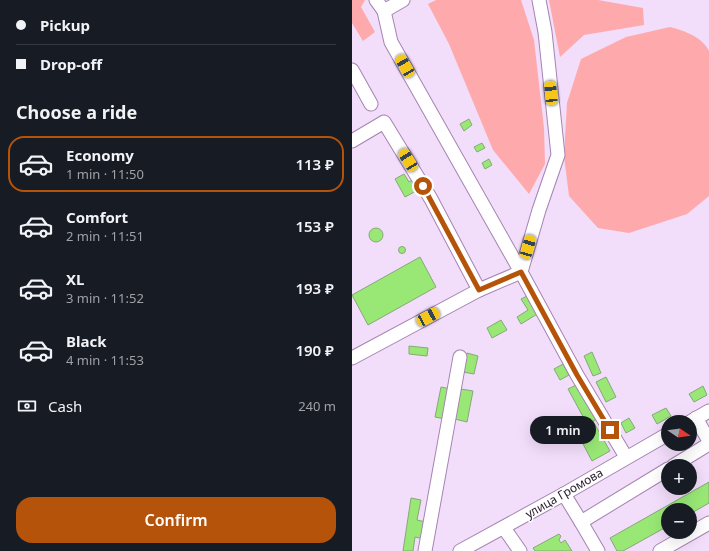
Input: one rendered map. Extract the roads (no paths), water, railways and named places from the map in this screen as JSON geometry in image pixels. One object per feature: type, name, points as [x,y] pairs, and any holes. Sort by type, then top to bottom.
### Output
[{"type":"street","points":[[376,0],[384,11],[391,42],[521,272],[577,375],[626,456]]},
{"type":"street","points":[[384,11],[404,0]]},
{"type":"street","points":[[521,272],[539,210],[558,155],[545,32],[539,0]]},
{"type":"street","points":[[352,70],[371,104]]},
{"type":"street","points":[[352,141],[384,122],[431,199],[479,290]]},
{"type":"street","points":[[352,358],[479,290],[521,272]]},
{"type":"street","points":[[425,551],[460,357]]},
{"type":"street","points":[[697,418],[709,411]]},
{"type":"street","points":[[684,459],[709,443],[697,426]]},
{"type":"street","name":"улица Громова","points":[[460,551],[504,528],[564,494],[626,456],[661,438]]},
{"type":"street","points":[[581,522],[661,473]]},
{"type":"street","points":[[564,494],[598,551]]},
{"type":"street","points":[[660,551],[709,523]]},
{"type":"street","points":[[504,528],[520,551]]}]
